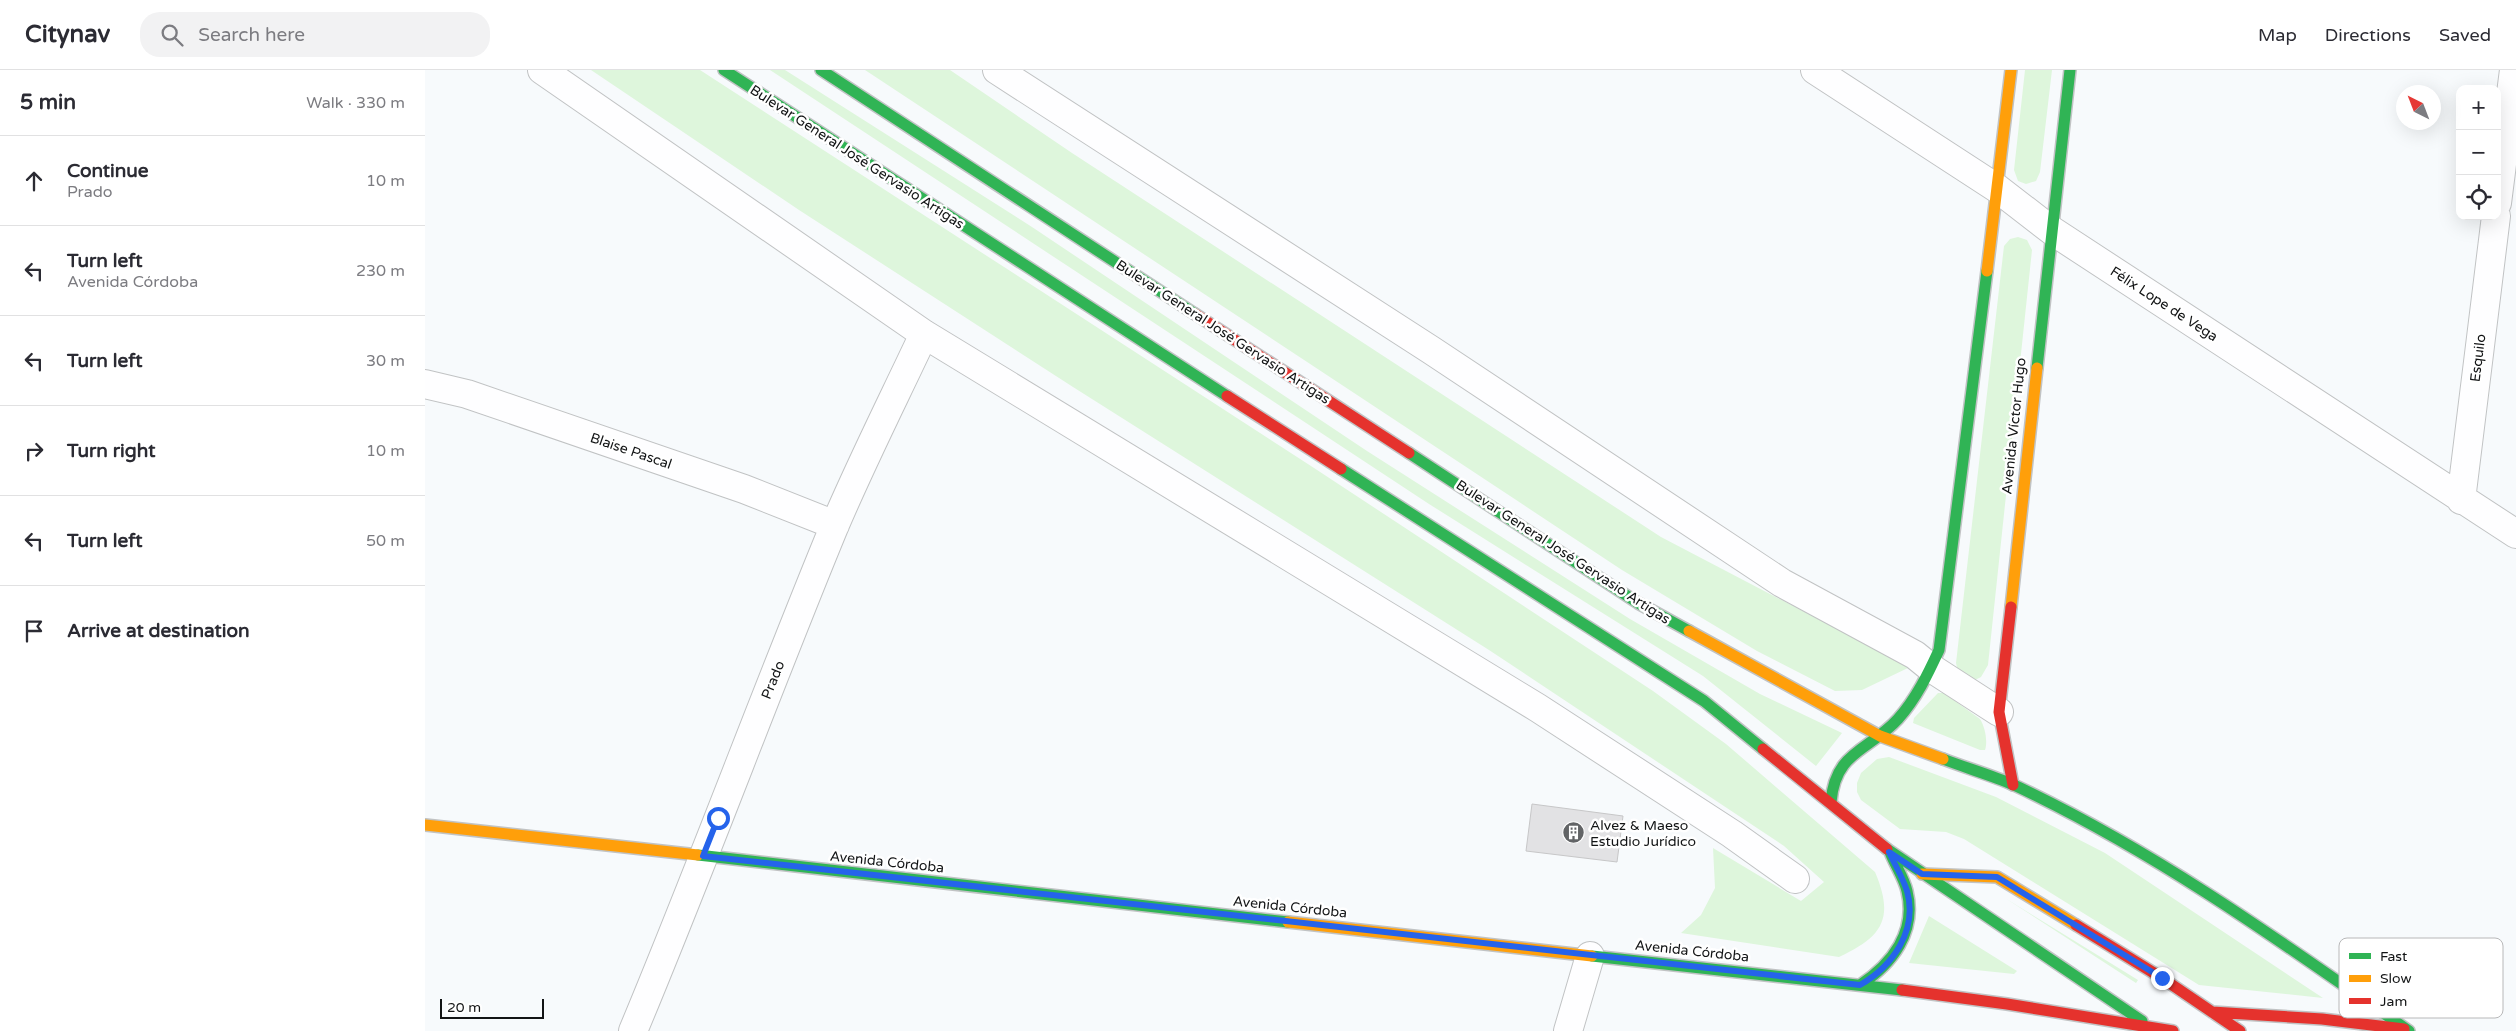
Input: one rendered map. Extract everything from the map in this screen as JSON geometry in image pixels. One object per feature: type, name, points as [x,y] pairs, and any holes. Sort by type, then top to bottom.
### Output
[{"type":"main road","name":"Bulevar General José Gervasio Artigas","points":[[724,70],[1038,275],[1696,696],[1831,802],[1889,852],[2154,1029]]},
{"type":"main road","name":"Bulevar General José Gervasio Artigas","points":[[821,70],[1638,603],[1880,736],[2013,785],[2141,852],[2283,943],[2339,982]]},
{"type":"main road","points":[[1831,802],[1833,782],[1840,767],[1850,755],[1880,736],[1897,721],[1914,697],[1939,650],[1998,189],[2011,70]]},
{"type":"main road","name":"Avenida Víctor Hugo","points":[[2013,785],[1999,712],[2070,70]]},
{"type":"main road","name":"Avenida Córdoba","points":[[425,825],[1860,985],[2057,1011],[2154,1029],[2175,1026]]},
{"type":"main road","points":[[1860,985],[1879,974],[1905,938],[1910,914],[1907,891],[1889,852]]},
{"type":"main road","points":[[1922,874],[1997,877],[2240,1031]]},
{"type":"main road","points":[[2195,1016],[2212,1012],[2322,1019],[2419,1031]]},
{"type":"main road","name":"Bulevar General José Gervasio Artigas","points":[[2391,1018],[2408,1030]]},
{"type":"main road","points":[[2322,1019],[2336,1031]]},
{"type":"street","points":[[542,70],[923,334],[1538,708],[1732,834],[1795,879]]},
{"type":"street","points":[[997,70],[1431,350],[1782,583],[1915,655],[1931,668],[1999,712]]},
{"type":"street","name":"Félix Lope de Vega","points":[[1815,70],[1998,189],[2051,230],[2461,500],[2516,534]]},
{"type":"street","points":[[2500,175],[2513,70]]},
{"type":"street","name":"Esquilo","points":[[2461,500],[2496,220]]},
{"type":"street","name":"Prado","points":[[633,1031],[835,525],[923,334]]},
{"type":"street","name":"Blaise Pascal","points":[[425,384],[476,397],[744,489],[835,525]]},
{"type":"street","points":[[1568,1031],[1591,956]]},
{"type":"green space","points":[[591,70],[700,70],[1311,466],[1653,691],[1726,744],[1875,872],[1884,902],[1884,914],[1881,925],[1875,934],[1854,950],[1839,957],[1681,933],[1701,915],[1715,888],[1713,848],[1801,901],[1824,882],[1784,846],[1489,650],[1073,387],[799,210]]},
{"type":"green space","points":[[770,70],[785,70],[1032,227],[1367,451],[1630,619],[1760,694],[1842,733],[1816,766],[1703,676],[1429,504]]},
{"type":"green space","points":[[865,70],[950,70],[1072,153],[1661,537],[1910,667],[1862,690],[1835,691],[1757,651],[1622,570]]},
{"type":"green space","points":[[2025,70],[2052,70],[2040,172],[2036,181],[2026,184],[2018,181],[2014,170]]},
{"type":"green space","points":[[2018,237],[2027,240],[2032,250],[1988,665],[1981,677],[1971,682],[1959,676],[1956,663],[2004,246],[2010,239]]},
{"type":"green space","points":[[1938,693],[1944,693],[1980,719],[1985,734],[1985,750],[1980,750],[1913,723],[1914,718]]},
{"type":"green space","points":[[1889,757],[1996,797],[2105,853],[2323,998],[2199,985],[1964,839],[1946,832],[1900,829],[1861,800],[1857,792],[1857,783],[1861,773],[1877,759]]},
{"type":"green space","points":[[2005,898],[2138,980],[2136,983]]},
{"type":"green space","points":[[1929,916],[2017,971],[2014,974],[1909,963]]},
{"type":"building","name":"Alvez & Maeso Estudio Jurídico","points":[[1532,804],[1623,816],[1617,862],[1526,851]]},
{"type":"traffic: fast","points":[[724,70],[1227,396]]},
{"type":"traffic: fast","points":[[821,70],[1195,314]]},
{"type":"traffic: fast","points":[[2037,368],[2070,70]]},
{"type":"traffic: fast","points":[[1831,802],[1834,785],[1839,772],[1846,762],[1898,719],[1921,686],[1939,650],[1987,271]]},
{"type":"traffic: fast","points":[[1409,453],[1638,603],[1689,631]]},
{"type":"traffic: fast","points":[[1341,469],[1704,701],[1763,749]]},
{"type":"traffic: fast","points":[[1943,759],[2014,785],[2117,839],[2217,899],[2339,982]]},
{"type":"traffic: fast","points":[[1887,849],[2142,1021]]},
{"type":"traffic: fast","points":[[1860,985],[1872,977],[1892,957],[1905,933],[1908,920],[1907,891],[1890,852]]},
{"type":"traffic: fast","points":[[698,855],[1288,922]]},
{"type":"traffic: fast","points":[[1592,956],[1902,990]]},
{"type":"traffic: fast","points":[[2391,1018],[2409,1031]]},
{"type":"traffic: slow","points":[[1987,271],[2011,70]]},
{"type":"traffic: slow","points":[[2011,607],[2037,368]]},
{"type":"traffic: slow","points":[[1689,631],[1880,736],[1943,759]]},
{"type":"traffic: slow","points":[[425,825],[698,855]]},
{"type":"traffic: slow","points":[[1922,874],[1997,877],[2076,925]]},
{"type":"traffic: slow","points":[[1288,922],[1592,956]]},
{"type":"traffic: jam","points":[[1195,314],[1409,453]]},
{"type":"traffic: jam","points":[[1227,396],[1341,469]]},
{"type":"traffic: jam","points":[[2011,607],[1999,712],[2013,785]]},
{"type":"traffic: jam","points":[[1763,749],[1887,849]]},
{"type":"traffic: jam","points":[[2076,925],[2162,978],[2240,1031]]},
{"type":"traffic: jam","points":[[1902,990],[2007,1004],[2173,1031]]},
{"type":"traffic: jam","points":[[2212,1012],[2322,1019],[2404,1029]]},
{"type":"place","name":"Alvez & Maeso Estudio Jurídico","points":[[1574,833]]},
{"type":"route","points":[[718,818],[703,856],[1860,985],[1879,974],[1905,938],[1910,914],[1907,891],[1889,852],[1922,874],[1997,877],[2162,978]]}]
